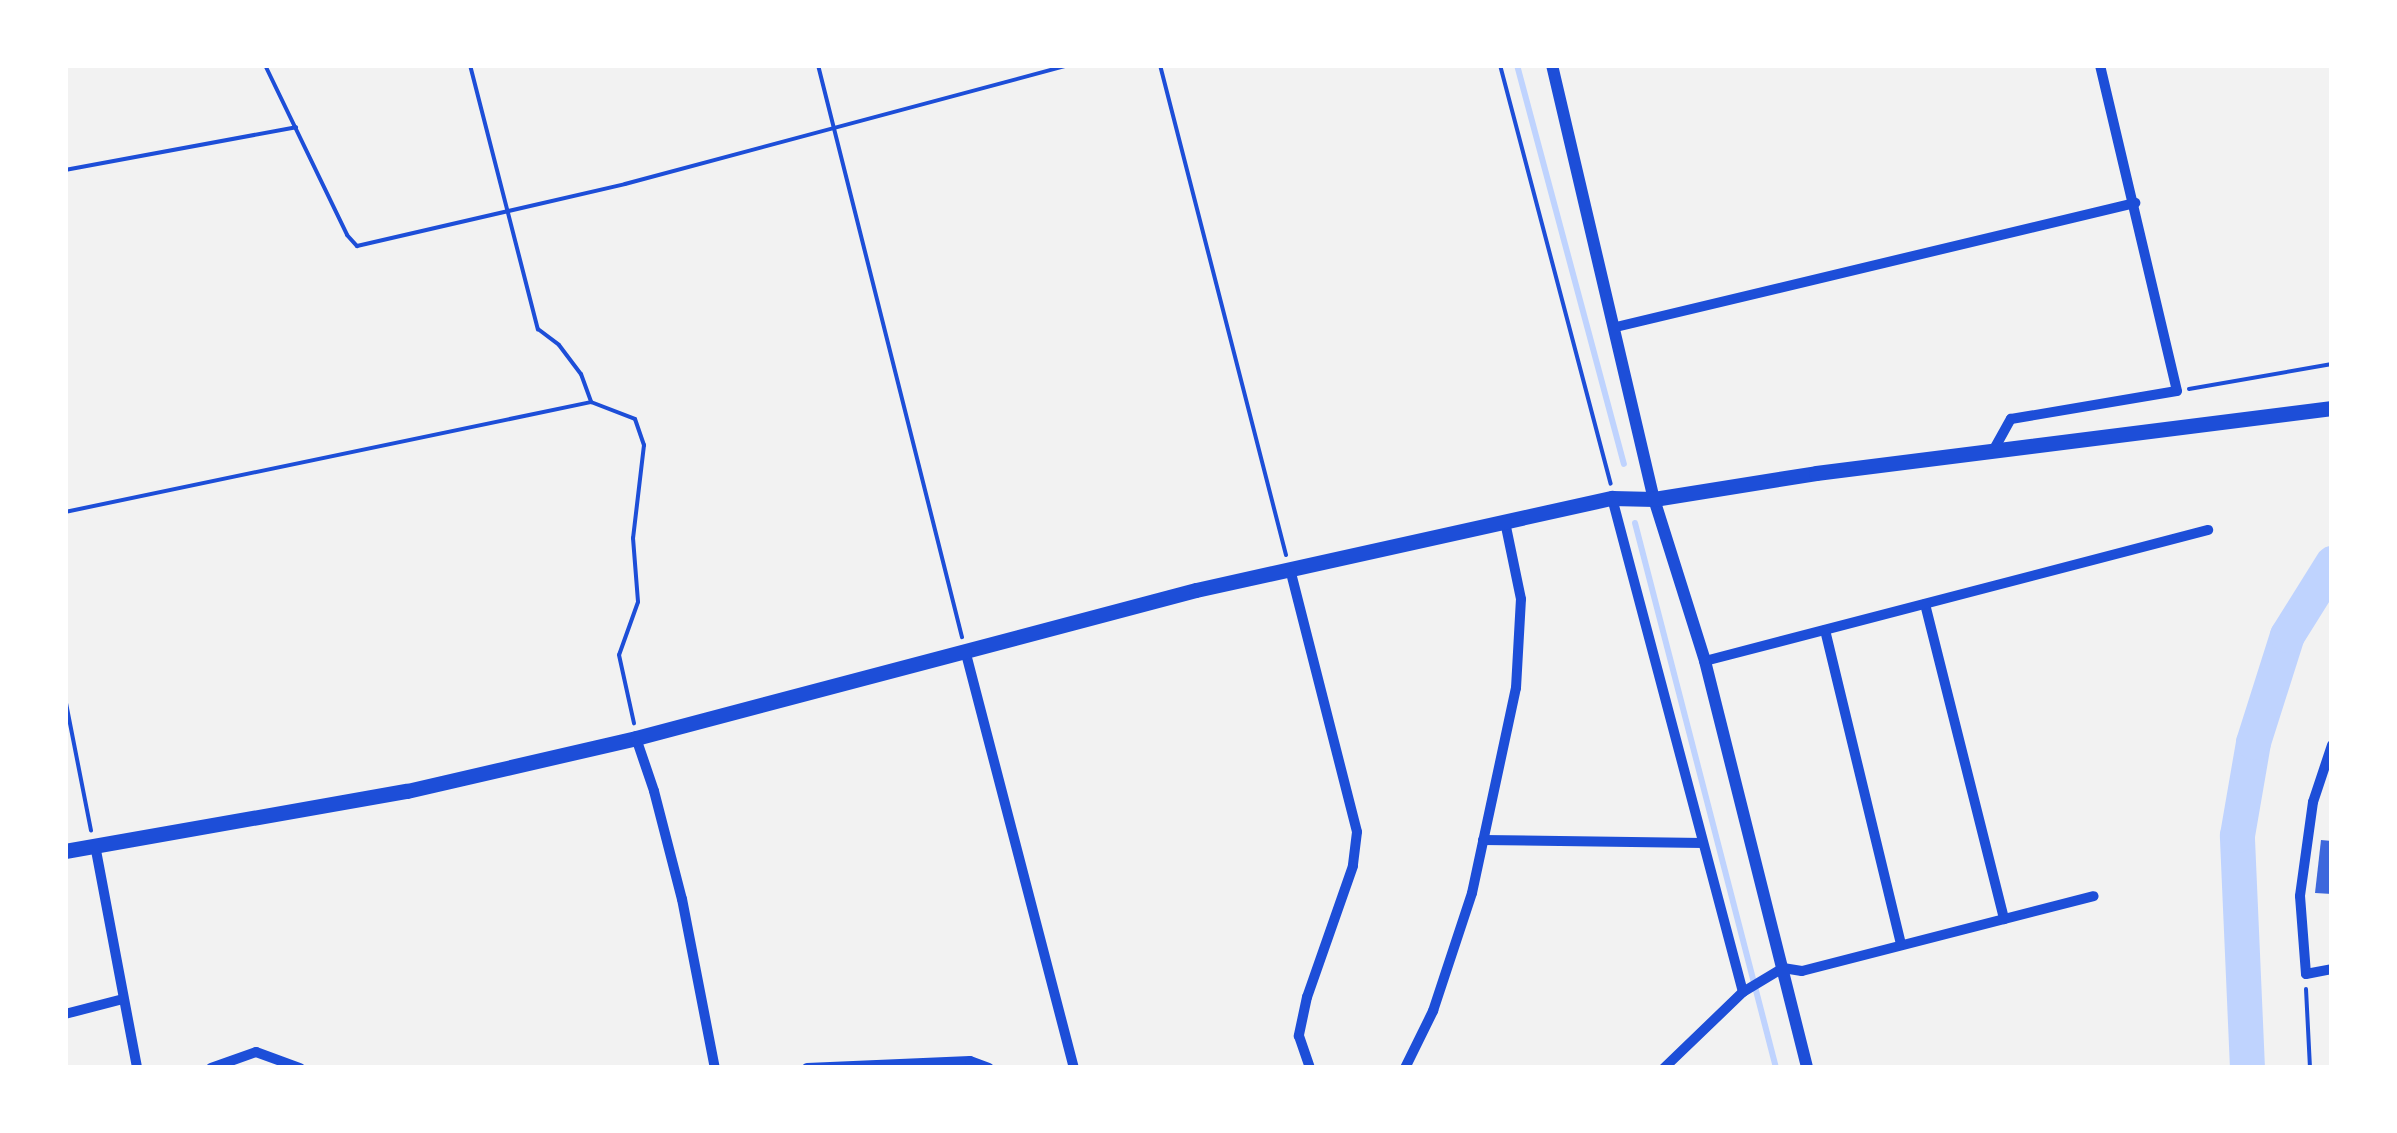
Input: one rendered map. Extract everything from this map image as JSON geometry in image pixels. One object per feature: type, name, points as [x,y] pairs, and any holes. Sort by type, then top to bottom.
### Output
[{"type":"main road","points":[[65,850],[407,791],[636,738],[1290,569],[1612,498],[1654,499],[1816,473],[2331,408]]},
{"type":"street","points":[[1552,65],[1654,499],[1704,660],[1807,1068]]},
{"type":"street","points":[[1992,453],[2011,419],[2177,391],[2100,65]]},
{"type":"street","points":[[1616,327],[2135,202]]},
{"type":"street","points":[[1612,498],[1743,992]]},
{"type":"street","points":[[1404,1068],[1432,1011],[1472,893],[1516,688],[1520,599],[1505,522]]},
{"type":"street","points":[[1704,660],[2208,530]]},
{"type":"street","points":[[1290,569],[1357,832],[1353,866],[1307,997],[1299,1036],[1310,1068]]},
{"type":"street","points":[[1925,604],[2004,919]]},
{"type":"street","points":[[1825,630],[1901,945]]},
{"type":"street","points":[[965,650],[1074,1068]]},
{"type":"street","points":[[636,738],[682,899],[715,1068]]},
{"type":"street","points":[[2332,745],[2313,802],[2300,896],[2306,974],[2332,968]]},
{"type":"street","points":[[1484,840],[1703,844]]},
{"type":"street","points":[[94,845],[137,1068]]},
{"type":"street","points":[[1664,1068],[1743,992],[1783,968],[1802,971],[2094,896]]},
{"type":"street","points":[[65,1014],[123,1000]]},
{"type":"street","points":[[212,1068],[256,1052],[300,1068]]},
{"type":"street","points":[[807,1068],[970,1061],[990,1068]]},
{"type":"path","points":[[265,65],[346,236],[356,246],[508,211],[1070,65]]},
{"type":"path","points":[[470,65],[538,329],[559,344],[581,374],[591,402]]},
{"type":"path","points":[[818,65],[965,650]]},
{"type":"path","points":[[1160,65],[1290,569]]},
{"type":"path","points":[[1500,65],[1574,356],[1610,468],[1612,498]]},
{"type":"path","points":[[65,170],[296,127]]},
{"type":"path","points":[[2177,391],[2332,364]]},
{"type":"path","points":[[65,512],[591,402],[636,419],[644,445],[633,538],[638,602],[619,654],[636,738]]},
{"type":"path","points":[[65,698],[94,845]]},
{"type":"path","points":[[2306,974],[2310,1068]]},
{"type":"building","points":[[2321,840],[2332,841],[2332,894],[2315,893]]},
{"type":"waterway","points":[[1517,65],[1624,464]]},
{"type":"waterway","points":[[1635,523],[1776,1068]]},
{"type":"waterway","points":[[2247,1068],[2237,835],[2253,742],[2287,635],[2332,563]]}]
